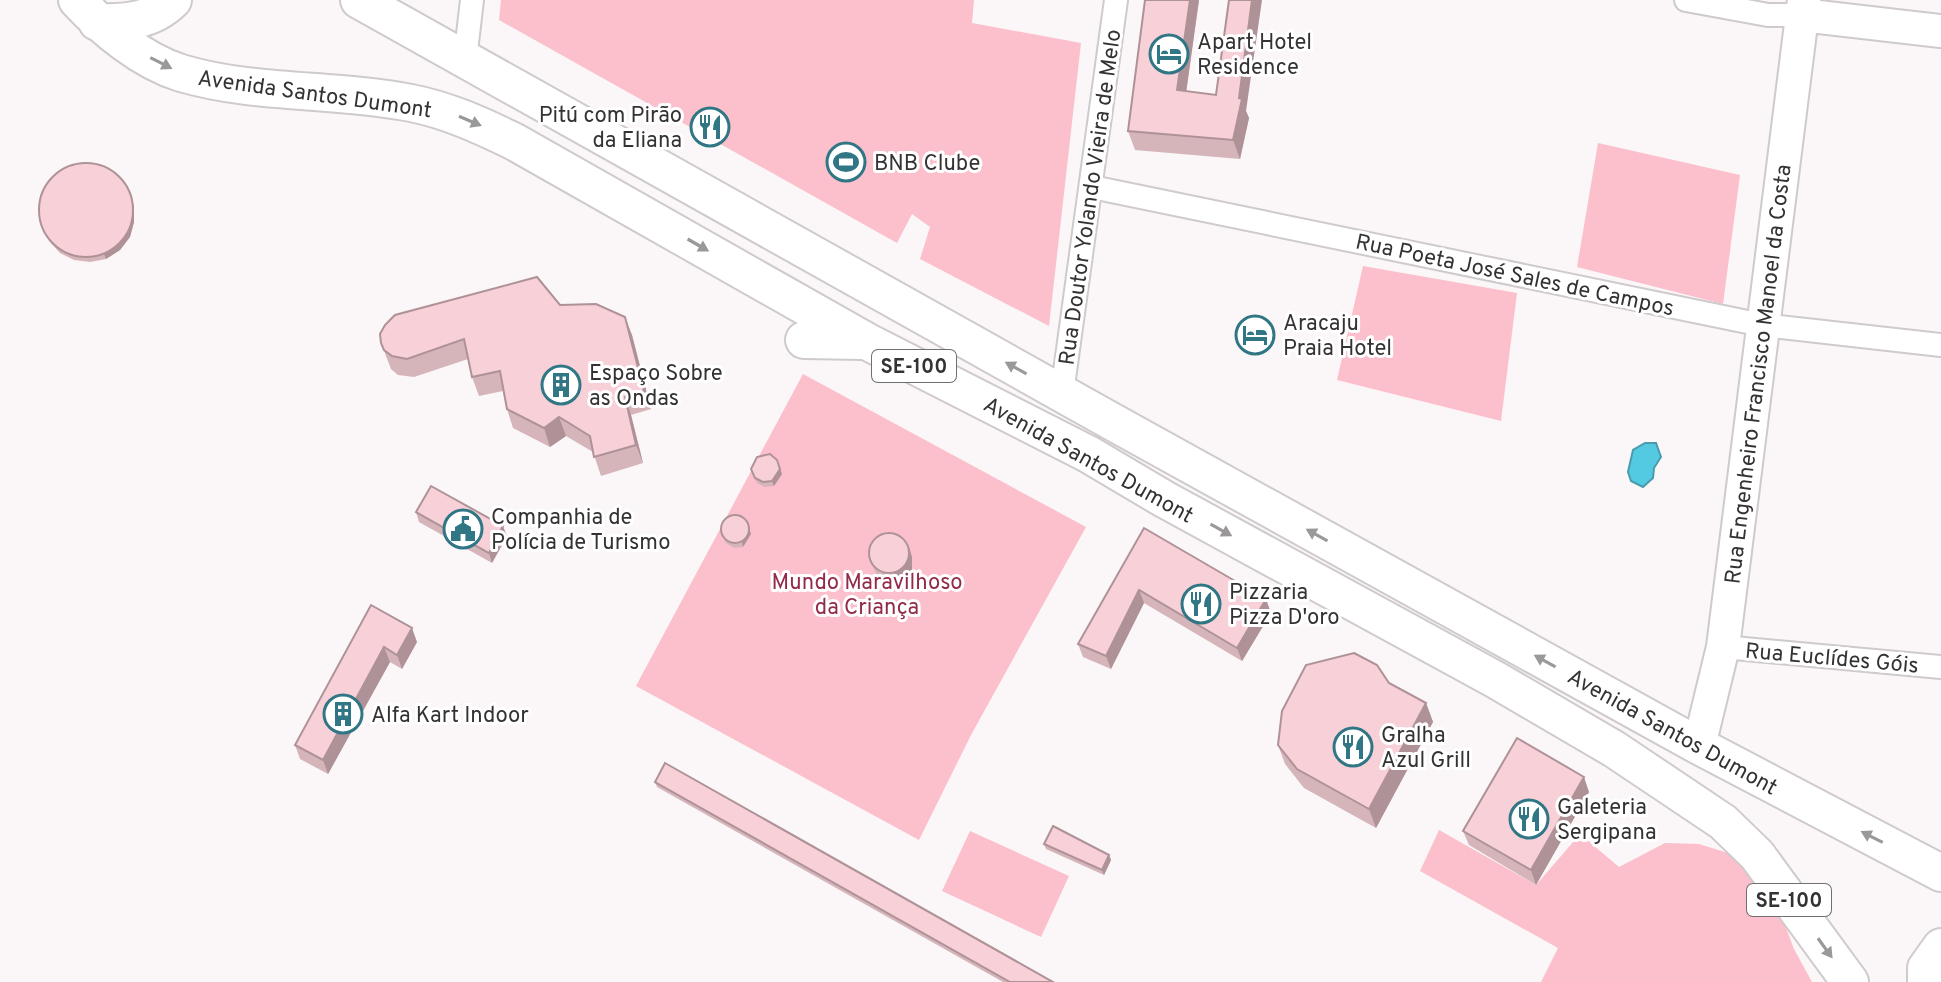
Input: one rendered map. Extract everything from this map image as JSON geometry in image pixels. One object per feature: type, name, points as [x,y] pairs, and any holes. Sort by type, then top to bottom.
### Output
[{"type":"main road","points":[[87,11],[123,23],[144,18],[165,8],[173,0]]},
{"type":"main road","name":"Avenida Santos Dumont","points":[[359,0],[1699,746],[1941,873]]},
{"type":"main road","name":"Avenida Santos Dumont","points":[[87,11],[145,55],[179,73],[239,85],[376,97],[465,117],[513,141],[866,341],[1088,454],[1164,499],[1496,680],[1614,749],[1723,822],[1757,855],[1850,982]]},
{"type":"main road","points":[[804,340],[866,341]]},
{"type":"main road","points":[[1926,982],[1926,968],[1941,947]]},
{"type":"street","points":[[465,60],[472,0]]},
{"type":"street","name":"Rua Doutor Yolando Vieira de Melo","points":[[1062,393],[1116,0]]},
{"type":"street","points":[[1686,0],[1768,15],[1803,7],[1941,31]]},
{"type":"street","name":"Rua Engenheiro Francisco Manoel da Costa","points":[[1699,746],[1723,647],[1803,7]]},
{"type":"street","name":"Rua Poeta José Sales de Campos","points":[[1092,187],[1762,325],[1941,345]]},
{"type":"street","name":"Rua Euclídes Góis","points":[[1723,647],[1941,667]]},
{"type":"green space","name":"BNB Clube","points":[[501,0],[974,0],[972,23],[1081,43],[1049,326],[920,259],[930,227],[912,214],[897,243],[499,20]]},
{"type":"green space","points":[[1598,143],[1740,175],[1723,304],[1577,267]]},
{"type":"green space","points":[[1363,266],[1517,293],[1501,421],[1337,380]]},
{"type":"green space","name":"Mundo Maravilhoso da Criança","points":[[803,374],[1086,527],[971,735],[919,840],[636,686]]},
{"type":"green space","points":[[1439,830],[1536,885],[1580,834],[1619,867],[1665,843],[1699,844],[1728,853],[1774,896],[1794,949],[1812,982],[1541,982],[1558,948],[1420,871]]},
{"type":"green space","points":[[970,831],[1069,876],[1041,937],[942,891]]},
{"type":"water","points":[[1645,443],[1656,443],[1661,457],[1654,468],[1653,478],[1643,487],[1631,481],[1628,472],[1633,450]]},
{"type":"building","points":[[1145,0],[1190,0],[1177,90],[1216,95],[1229,0],[1252,0],[1239,98],[1242,99],[1233,140],[1128,131]]},
{"type":"building","points":[[86,163],[104,167],[119,177],[129,192],[133,210],[129,228],[119,243],[104,253],[86,257],[68,253],[53,243],[43,228],[39,210],[43,192],[53,177],[68,167]]},
{"type":"building","name":"Espaço Sobre as Ondas","points":[[537,277],[560,305],[596,304],[625,317],[644,391],[625,397],[636,445],[594,457],[590,436],[559,417],[544,428],[507,409],[500,371],[472,377],[464,339],[407,359],[392,356],[384,350],[380,334],[395,315]]},
{"type":"building","points":[[770,454],[777,460],[780,469],[772,481],[763,482],[755,478],[751,469],[757,457]]},
{"type":"building","name":"Companhia de Polícia de Turismo","points":[[431,486],[503,526],[489,553],[416,512]]},
{"type":"building","points":[[735,515],[745,519],[749,529],[745,539],[735,543],[725,539],[721,529],[725,519]]},
{"type":"building","points":[[1144,528],[1266,599],[1237,648],[1139,590],[1106,656],[1078,644]]},
{"type":"building","points":[[889,533],[903,539],[909,553],[903,567],[889,573],[875,567],[869,553],[875,539]]},
{"type":"building","name":"Alfa Kart Indoor","points":[[371,605],[412,628],[397,655],[384,647],[323,760],[295,745]]},
{"type":"building","name":"Gralha Azul Grill","points":[[1354,653],[1377,665],[1389,683],[1426,703],[1369,809],[1297,769],[1278,745],[1282,711],[1306,665]]},
{"type":"building","name":"Galeteria Sergipana","points":[[1517,738],[1584,777],[1531,870],[1463,831]]},
{"type":"building","points":[[665,763],[1053,982],[1010,982],[655,782]]},
{"type":"building","points":[[1053,826],[1109,855],[1102,870],[1044,844]]},
{"type":"place","name":"Apart Hotel Residence","points":[[1169,54]]},
{"type":"place","name":"Pitú com Pirão da Eliana","points":[[710,127]]},
{"type":"place","name":"BNB Clube","points":[[846,162]]},
{"type":"place","name":"Aracaju Praia Hotel","points":[[1255,335]]},
{"type":"place","name":"Espaço Sobre as Ondas","points":[[561,385]]},
{"type":"place","name":"Companhia de Polícia de Turismo","points":[[463,529]]},
{"type":"place","name":"Pizzaria Pizza D'oro","points":[[1201,604]]},
{"type":"place","name":"Alfa Kart Indoor","points":[[343,714]]},
{"type":"place","name":"Gralha Azul Grill","points":[[1353,747]]},
{"type":"place","name":"Galeteria Sergipana","points":[[1529,819]]}]
